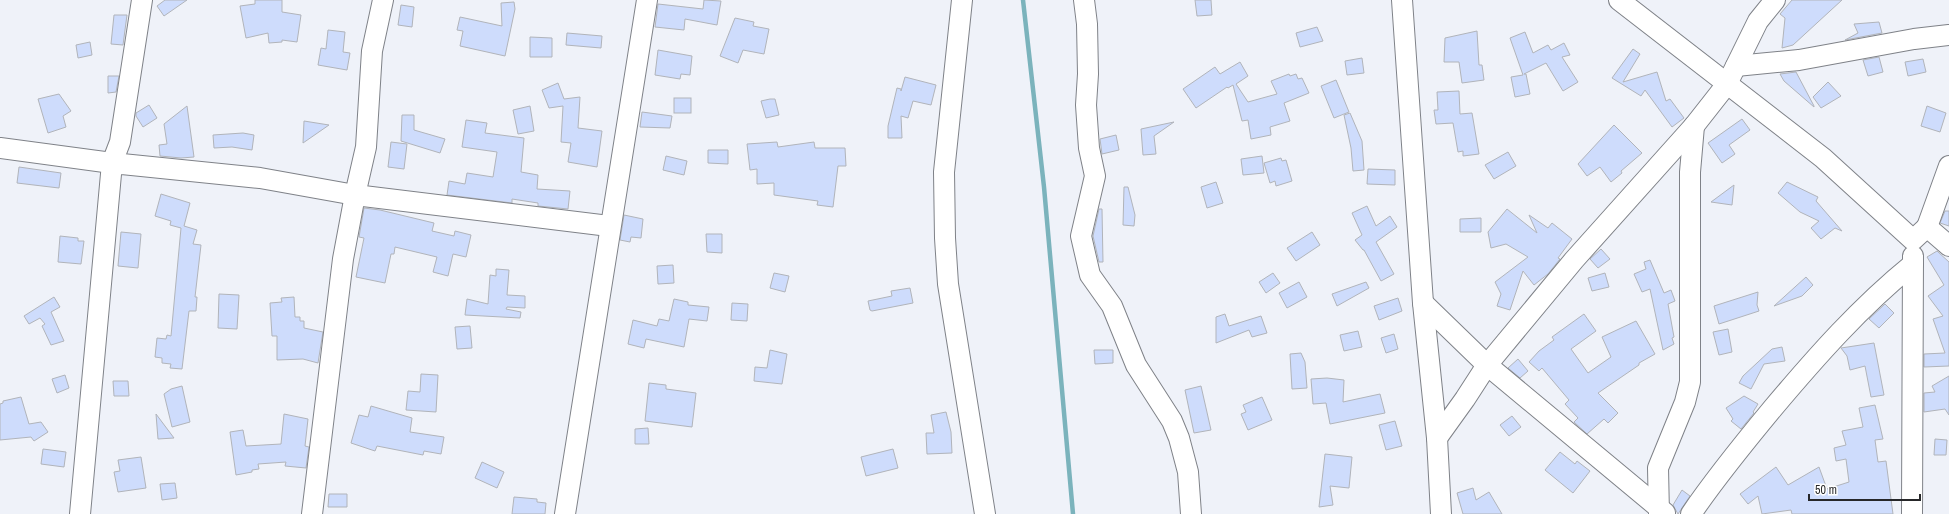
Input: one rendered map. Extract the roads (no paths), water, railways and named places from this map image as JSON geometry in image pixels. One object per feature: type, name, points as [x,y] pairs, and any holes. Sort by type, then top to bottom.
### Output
[{"type":"street","points":[[80,514],[112,163],[120,142],[142,0]]},
{"type":"street","points":[[312,514],[343,259],[366,147],[372,51],[383,0]]},
{"type":"street","points":[[565,514],[647,0]]},
{"type":"street","points":[[962,0],[944,172],[945,238],[948,284],[985,514]]},
{"type":"street","points":[[1084,0],[1088,67],[1086,105],[1089,141],[1095,176],[1082,236],[1083,244],[1090,275],[1112,306],[1136,365],[1172,421],[1179,438],[1188,472],[1191,514]]},
{"type":"street","points":[[1402,0],[1423,304],[1437,438],[1441,514]]},
{"type":"street","points":[[1619,0],[1920,233],[1949,246]]},
{"type":"street","points":[[1758,0],[1758,21]]},
{"type":"street","points":[[1437,438],[1466,399],[1487,365],[1574,260],[1694,126],[1727,84],[1758,21],[1775,0]]},
{"type":"street","points":[[1736,66],[1798,60],[1914,39],[1949,35]]},
{"type":"street","points":[[1661,512],[1658,468],[1685,402],[1690,382],[1690,172],[1694,126]]},
{"type":"street","points":[[0,148],[112,163],[260,178],[355,195],[610,226]]},
{"type":"street","points":[[1912,514],[1913,264],[1920,233],[1949,166]]},
{"type":"street","points":[[1691,514],[1720,472],[1788,390],[1849,322],[1881,290],[1913,264]]},
{"type":"street","points":[[1423,304],[1487,365],[1661,512]]},
{"type":"waterway","points":[[1023,0],[1044,187],[1073,514]]}]
